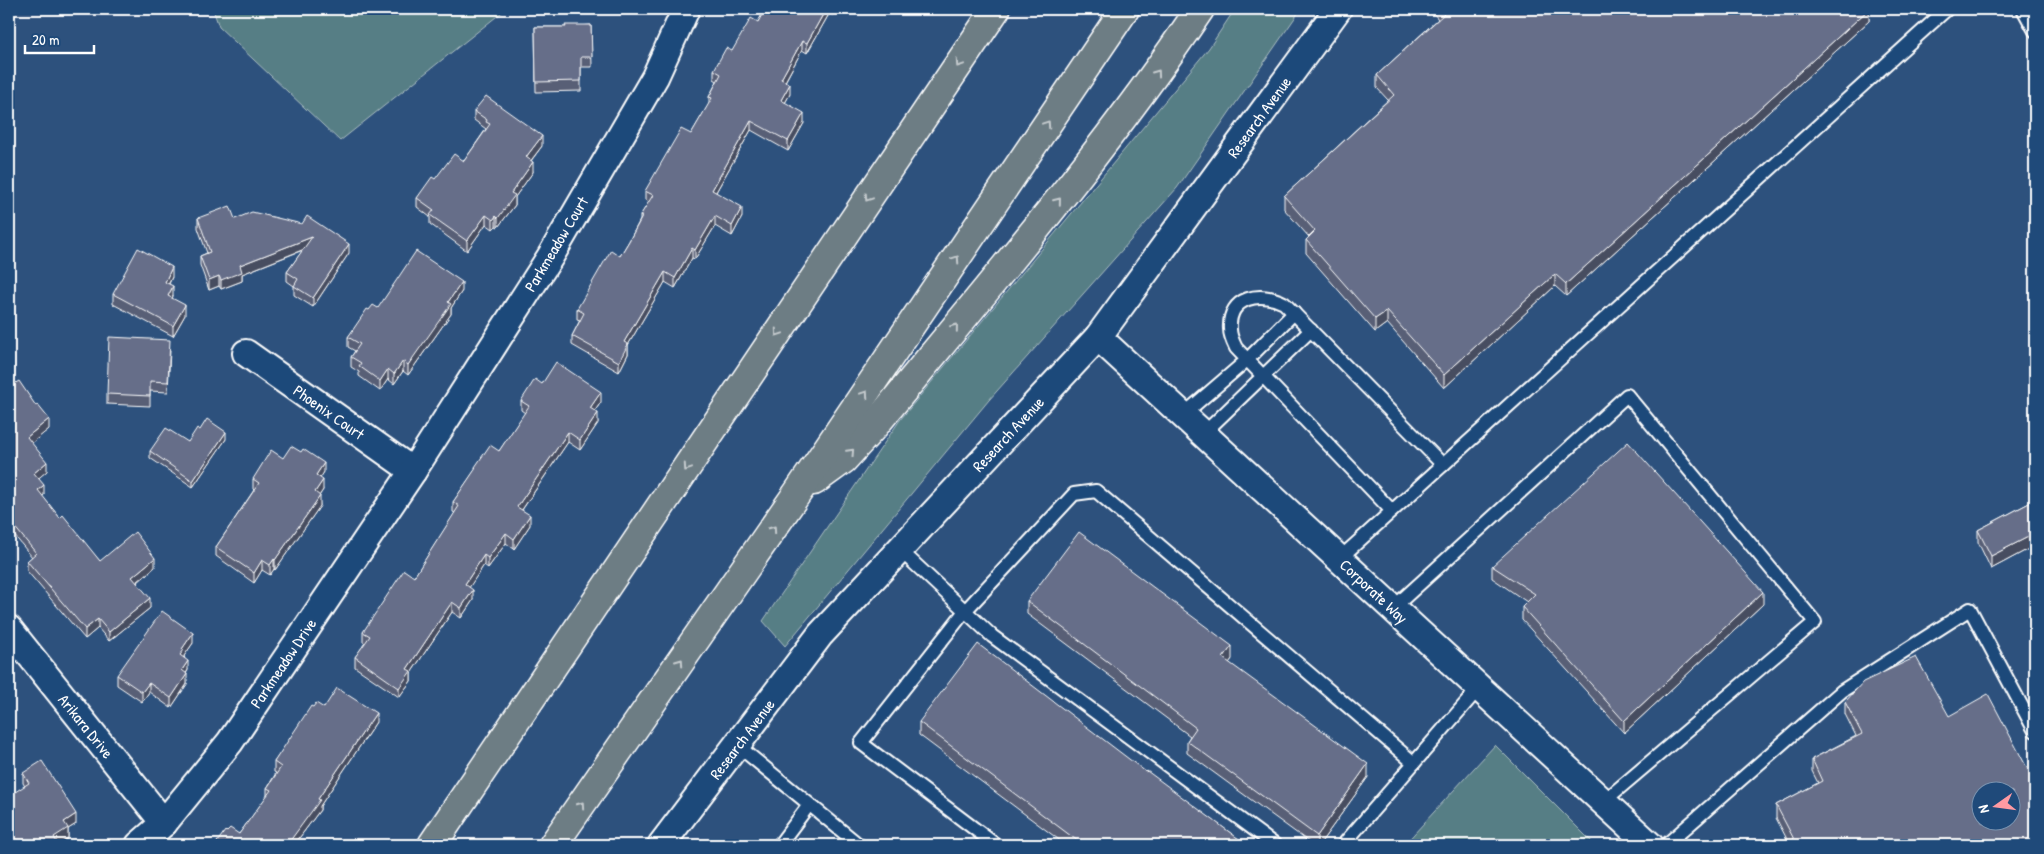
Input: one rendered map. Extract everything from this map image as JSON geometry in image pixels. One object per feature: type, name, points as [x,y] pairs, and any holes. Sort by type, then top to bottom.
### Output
[{"type":"highway","points":[[432,845],[995,9]]},
{"type":"highway","points":[[553,845],[798,492],[1125,9]]},
{"type":"highway","points":[[798,492],[843,460],[875,425],[1089,162],[1158,71],[1200,9]]},
{"type":"street","name":"Parkmeadow Court","points":[[413,471],[550,257],[655,77],[686,9]]},
{"type":"street","name":"Research Avenue","points":[[661,845],[820,635],[1098,337],[1338,9]]},
{"type":"street","name":"Corporate Way","points":[[1098,337],[1650,845]]},
{"type":"street","name":"Phoenix Court","points":[[246,353],[413,471]]},
{"type":"street","name":"Parkmeadow Drive","points":[[139,845],[164,823],[230,742],[413,471]]},
{"type":"street","name":"Arikara Drive","points":[[9,629],[164,823]]},
{"type":"lane","points":[[1339,559],[1947,9]]},
{"type":"lane","points":[[2023,9],[2035,31]]},
{"type":"lane","points":[[1392,511],[1236,348],[1230,331],[1230,319],[1234,308],[1251,297],[1273,297],[1284,303],[1443,465]]},
{"type":"lane","points":[[1183,416],[1247,360],[1294,313]]},
{"type":"lane","points":[[1202,434],[1311,330]]},
{"type":"lane","points":[[1392,609],[1627,394],[1815,622],[1603,802]]},
{"type":"lane","points":[[996,845],[861,743],[965,611],[1074,494],[1096,491],[1414,763]]},
{"type":"lane","points":[[900,550],[992,636],[1275,845]]},
{"type":"lane","points":[[1666,845],[1842,691],[1970,609],[2035,731]]},
{"type":"lane","points":[[1343,845],[1479,688]]},
{"type":"lane","points":[[737,745],[855,844]]},
{"type":"lane","points":[[779,845],[809,805]]},
{"type":"green space","points":[[213,9],[506,9],[340,141],[219,27]]},
{"type":"green space","points":[[1235,9],[1301,9],[1177,188],[989,400],[785,646],[763,621],[900,420],[1209,48]]},
{"type":"green space","points":[[1495,745],[1595,845],[1404,845]]},
{"type":"building","points":[[765,9],[826,9],[807,43],[802,41],[781,79],[790,84],[781,100],[804,113],[788,141],[751,121],[712,190],[742,207],[732,226],[715,216],[695,250],[692,248],[675,278],[665,272],[624,342],[628,344],[619,362],[572,336],[584,313],[577,309],[611,250],[620,256],[629,241],[642,217],[640,216],[653,195],[645,191],[681,129],[691,134],[712,98],[709,97],[721,74],[714,70],[726,48],[732,51],[751,18],[758,22]]},
{"type":"building","points":[[1440,9],[1869,9],[1566,284],[1555,274],[1444,375],[1387,311],[1375,319],[1306,240],[1315,231],[1284,196],[1394,95],[1377,75],[1444,14]]},
{"type":"building","points":[[565,25],[591,25],[592,57],[581,57],[581,81],[536,82],[535,27],[566,27]]},
{"type":"building","points":[[486,96],[542,136],[526,157],[533,162],[511,193],[515,195],[498,218],[496,216],[493,220],[486,215],[467,241],[430,215],[434,210],[417,198],[432,177],[435,179],[454,154],[464,161],[490,124],[474,111]]},
{"type":"building","points":[[230,206],[235,219],[252,212],[302,224],[307,216],[349,244],[313,298],[294,286],[298,279],[287,272],[312,237],[240,265],[242,272],[221,280],[219,276],[209,280],[200,256],[210,252],[198,218]]},
{"type":"building","points":[[138,248],[172,267],[165,282],[173,286],[168,296],[185,305],[173,326],[113,294]]},
{"type":"building","points":[[416,251],[462,282],[448,302],[451,304],[408,365],[403,361],[394,374],[388,369],[380,381],[359,366],[361,363],[351,357],[360,344],[348,337],[367,309],[369,310],[373,305],[378,308]]},
{"type":"building","points":[[109,337],[170,340],[168,382],[150,381],[150,396],[107,394]]},
{"type":"building","points":[[556,362],[601,392],[590,408],[598,413],[580,440],[568,432],[517,507],[530,515],[514,539],[506,533],[488,558],[484,555],[465,584],[473,590],[461,608],[452,602],[407,669],[411,671],[399,688],[355,657],[370,636],[363,632],[404,570],[414,577],[459,506],[453,502],[475,467],[490,445],[499,451],[529,406],[521,401],[535,379],[542,384]]},
{"type":"building","points":[[19,381],[36,406],[37,404],[49,419],[27,437],[47,462],[34,473],[44,485],[38,490],[60,518],[63,515],[100,561],[135,532],[155,558],[132,577],[150,598],[109,632],[98,619],[85,629],[27,561],[36,553],[9,520],[9,387]]},
{"type":"building","points":[[207,419],[226,432],[193,481],[150,451],[166,428],[188,442],[197,428],[200,430]]},
{"type":"building","points":[[1628,442],[1763,592],[1624,721],[1522,607],[1535,594],[1492,566]]},
{"type":"building","points":[[291,446],[301,452],[303,449],[324,463],[316,475],[323,480],[315,492],[320,496],[275,560],[270,565],[262,560],[254,573],[216,547],[259,483],[253,479],[271,450],[283,458]]},
{"type":"building","points":[[2035,500],[2035,536],[2034,534],[1991,556],[1978,530]]},
{"type":"building","points":[[1079,532],[1232,646],[1223,658],[1368,764],[1317,836],[1187,741],[1196,728],[1027,601]]},
{"type":"building","points":[[162,611],[193,633],[180,655],[188,661],[182,670],[187,674],[171,698],[149,683],[142,692],[117,675]]},
{"type":"building","points":[[978,644],[1146,772],[1247,845],[1083,845],[919,722]]},
{"type":"building","points":[[1916,657],[1949,716],[1988,694],[2035,783],[2035,845],[1797,845],[1776,805],[1822,781],[1812,759],[1862,734],[1845,702],[1863,682]]},
{"type":"building","points":[[337,688],[376,713],[318,799],[320,800],[287,845],[215,845],[225,831],[230,828],[239,834],[271,790],[267,788],[281,767],[274,762],[311,706],[313,707],[316,703],[324,708]]},
{"type":"building","points":[[42,761],[76,814],[64,822],[68,828],[54,837],[58,844],[56,845],[9,845],[9,796],[29,783],[23,773]]}]
